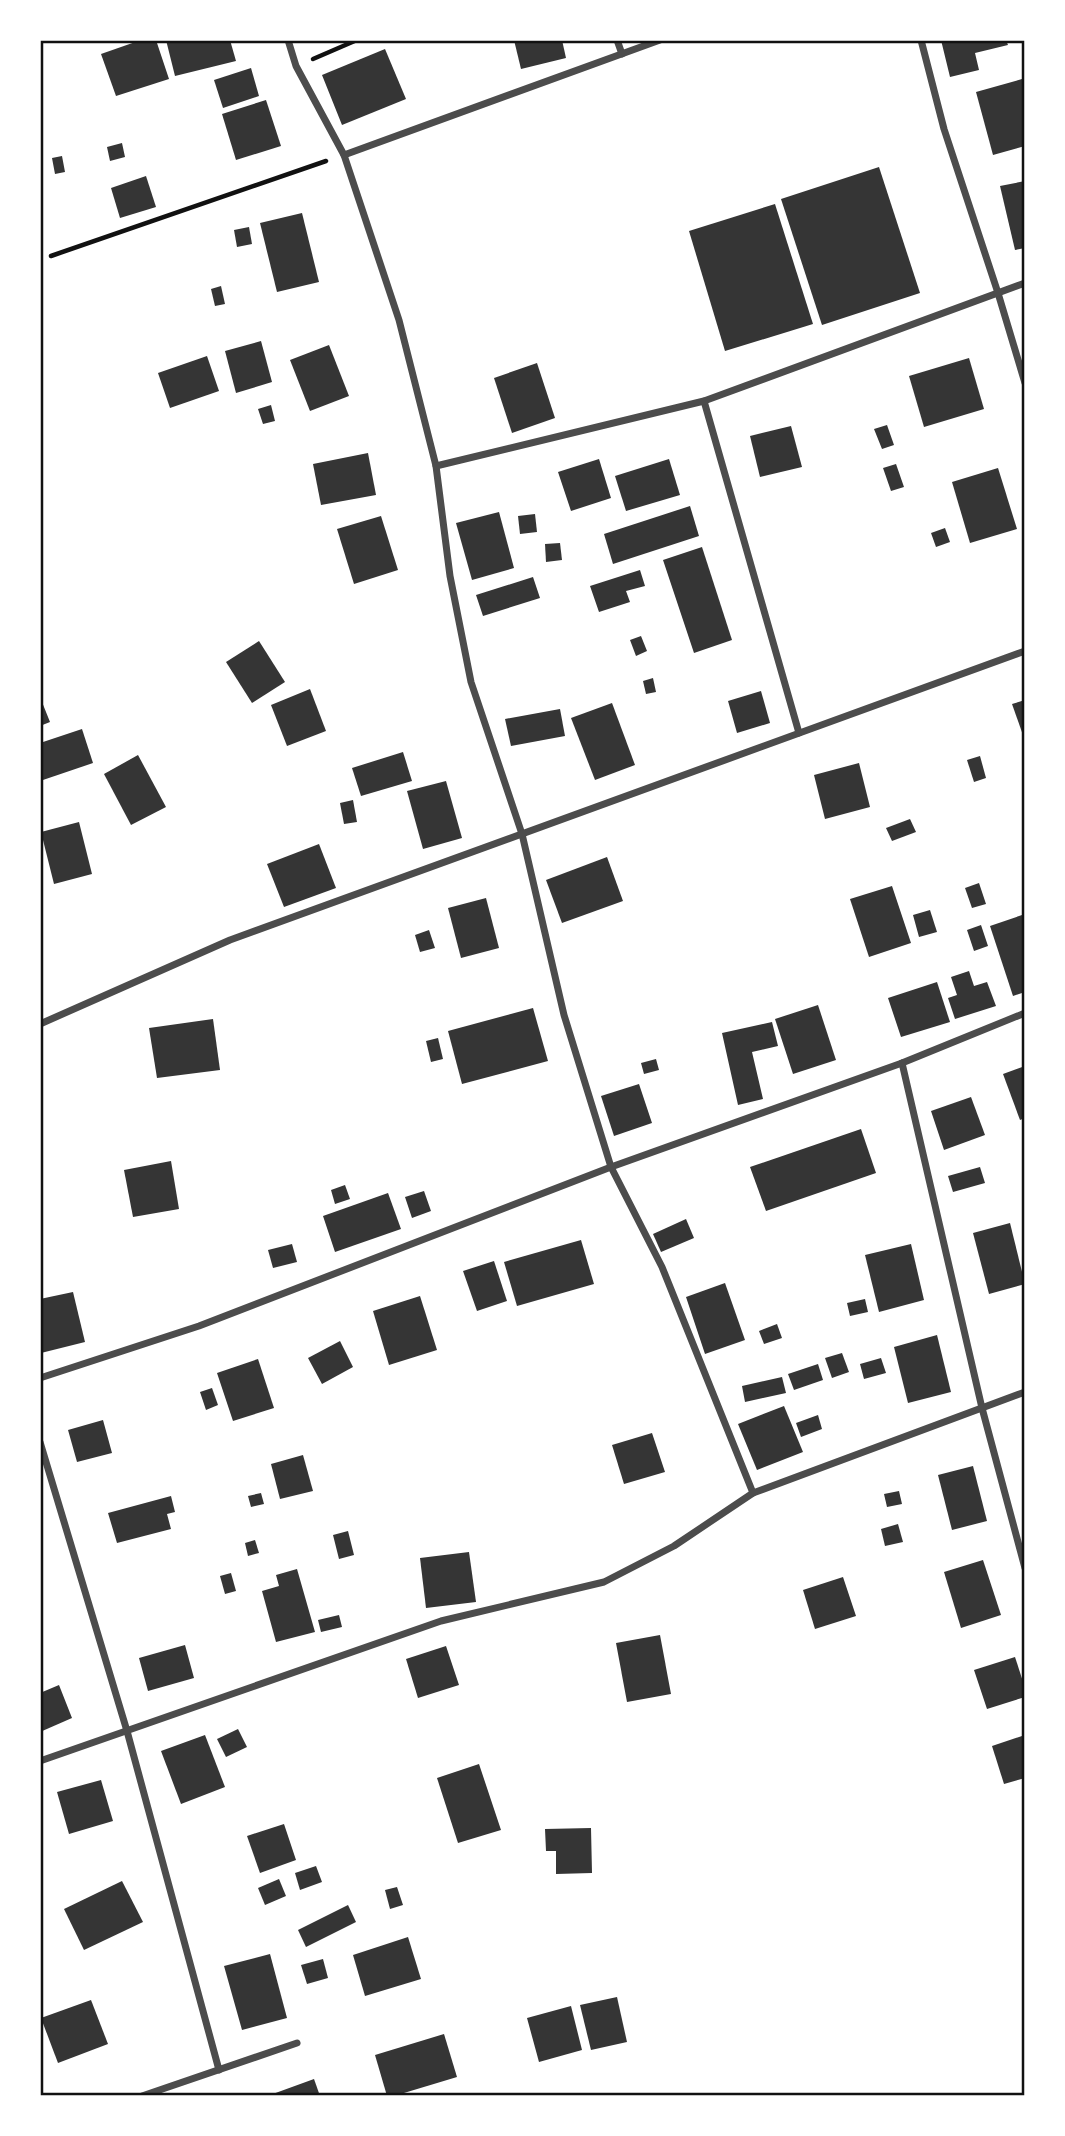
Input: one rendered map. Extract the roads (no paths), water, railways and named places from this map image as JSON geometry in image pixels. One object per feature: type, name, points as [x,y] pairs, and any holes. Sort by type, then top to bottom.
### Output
[{"type":"street","points":[[288,40],[296,66],[344,155],[399,320],[436,466],[450,576],[471,682],[522,834],[564,1015],[611,1167],[662,1267],[753,1493]]},
{"type":"street","points":[[617,40],[622,54]]},
{"type":"street","points":[[344,155],[660,40]]},
{"type":"street","points":[[921,40],[944,128],[1025,383]]},
{"type":"street","points":[[436,466],[704,401],[1025,284]]},
{"type":"street","points":[[704,401],[799,733]]},
{"type":"street","points":[[40,1024],[230,940],[1025,651]]},
{"type":"street","points":[[40,1378],[200,1326],[611,1167],[902,1063],[1025,1013]]},
{"type":"street","points":[[902,1063],[982,1408],[1025,1568]]},
{"type":"street","points":[[40,1761],[441,1621],[604,1582],[674,1546],[753,1493],[1025,1392]]},
{"type":"street","points":[[40,1442],[127,1731],[219,2070]]},
{"type":"street","points":[[142,2096],[297,2043]]}]
